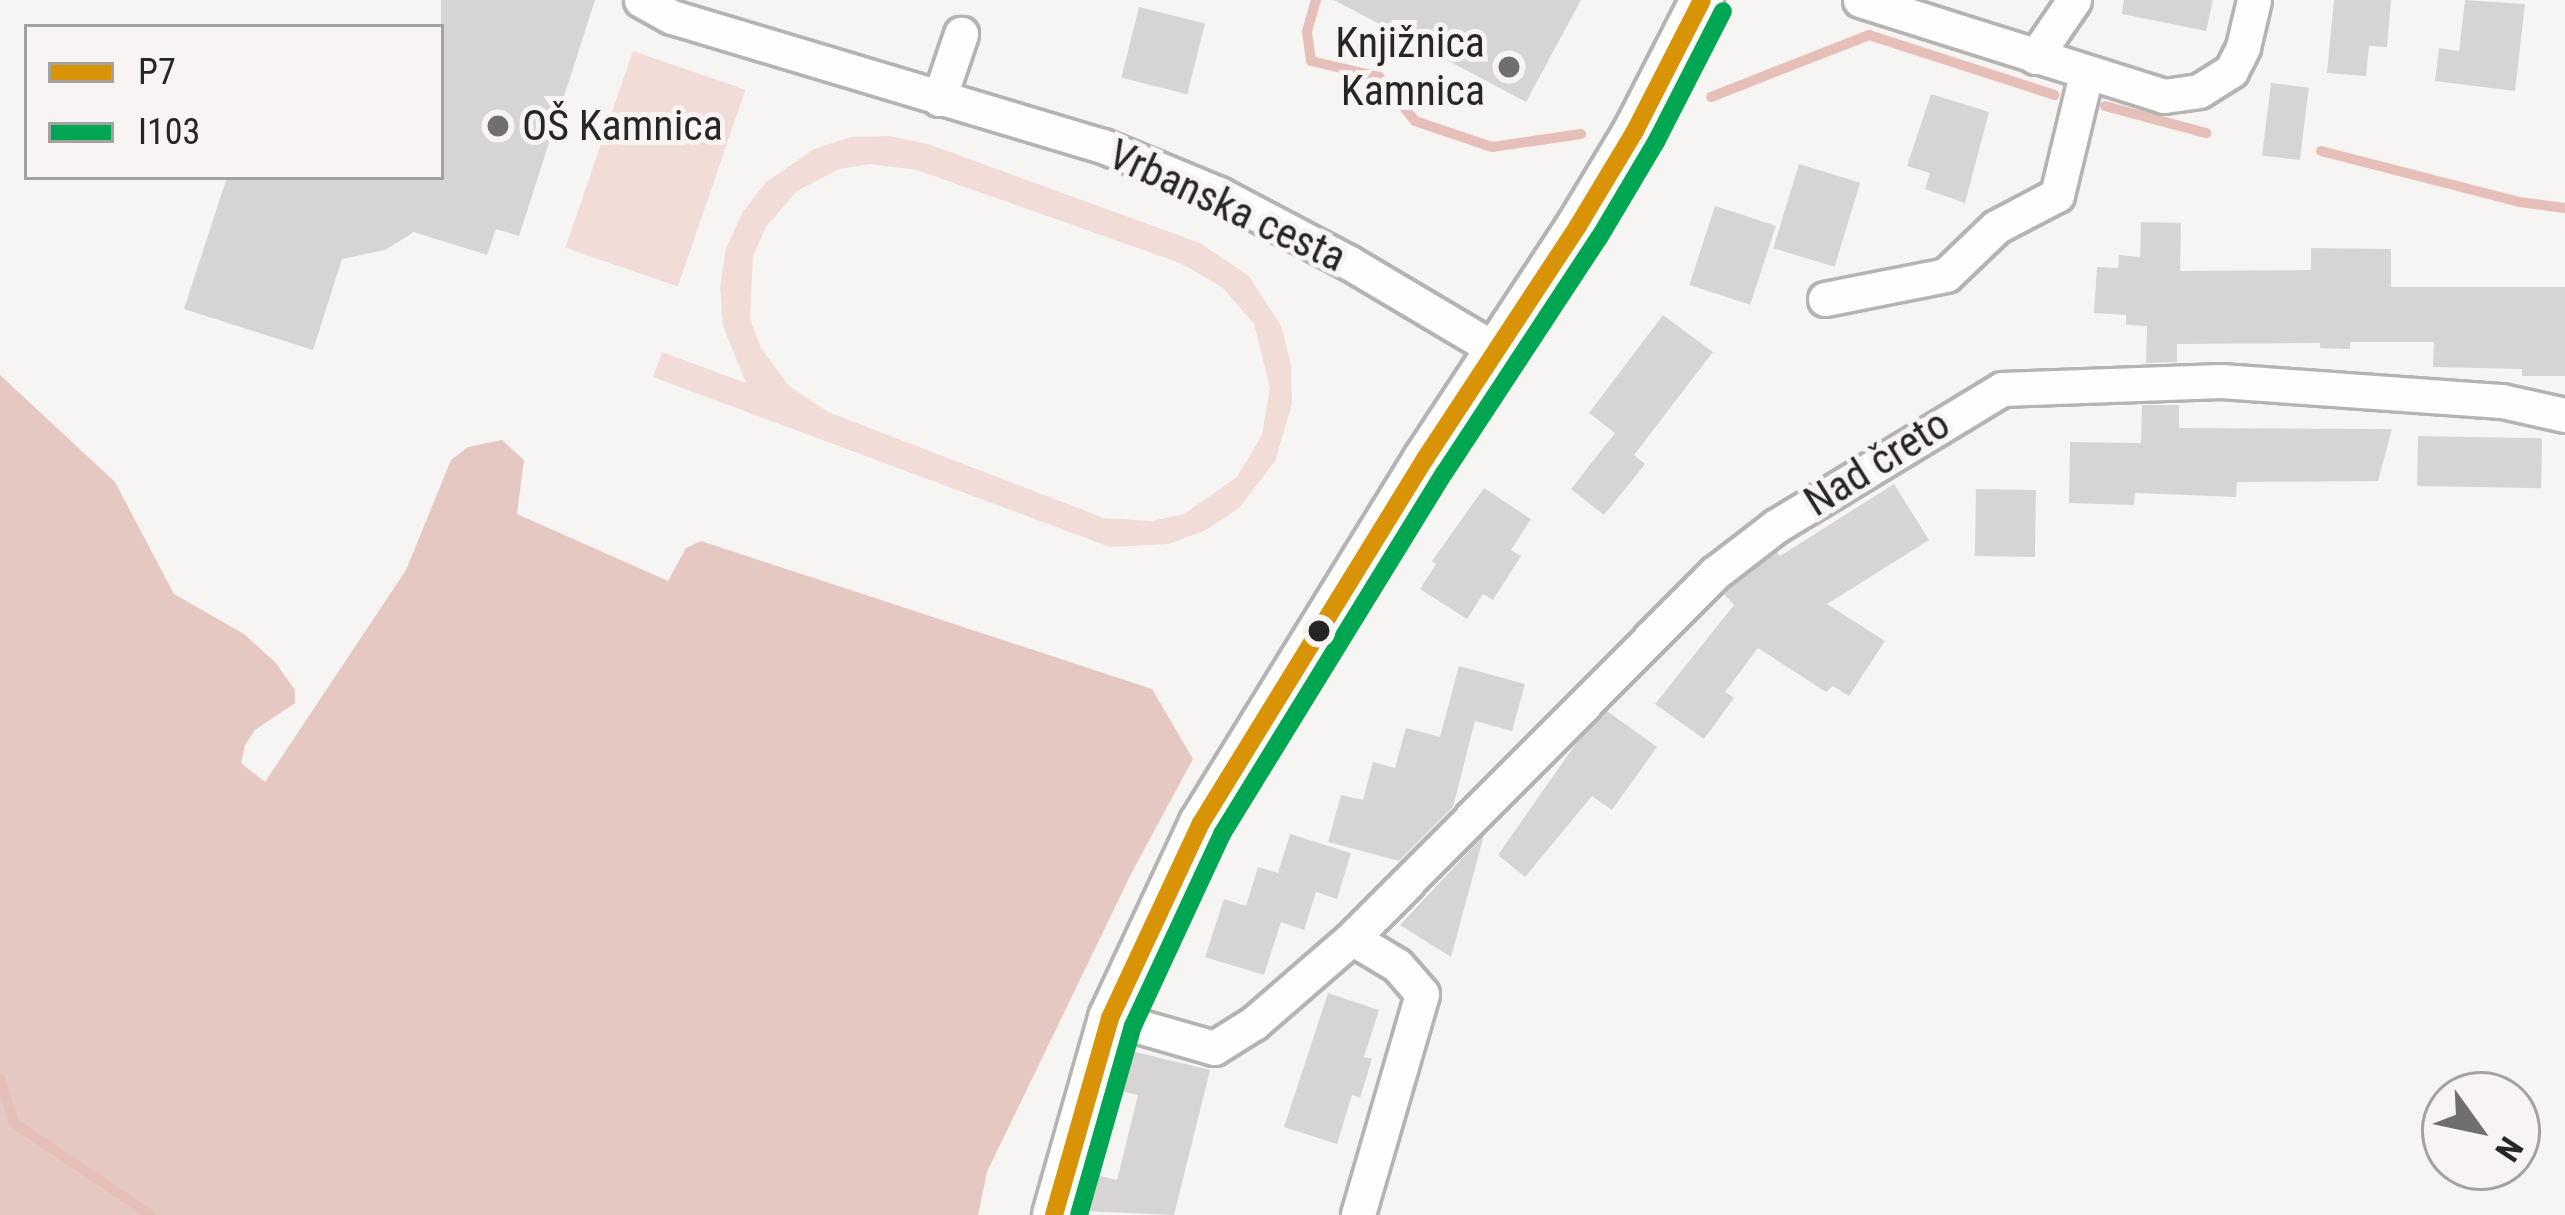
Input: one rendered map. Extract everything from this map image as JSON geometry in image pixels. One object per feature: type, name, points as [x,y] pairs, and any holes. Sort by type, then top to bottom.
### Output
[{"type":"street","name":"Vrbanska cesta","points":[[641,0],[672,17],[1103,146],[1219,194],[1348,262],[1498,351]]},
{"type":"street","points":[[1054,1215],[1110,1018],[1201,823],[1425,459],[1635,131],[1702,0]]},
{"type":"street","points":[[1860,0],[1904,6],[2035,57],[2164,96],[2199,91],[2231,71],[2243,47],[2254,0]]},
{"type":"street","points":[[2035,57],[2074,0]]},
{"type":"street","points":[[939,99],[961,34]]},
{"type":"street","points":[[1825,298],[1946,274],[1996,227],[2057,195],[2086,74]]},
{"type":"street","name":"Nad čreto","points":[[1110,1018],[1214,1048],[1254,1024],[1352,938],[1715,573],[1775,526],[2002,389],[2221,381],[2502,401],[2565,415]]},
{"type":"street","points":[[1352,938],[1397,965],[1422,994],[1358,1215]]},
{"type":"shaded area","points":[[633,51],[746,90],[678,286],[565,248]]},
{"type":"shaded area","points":[[890,136],[928,144],[1200,243],[1249,276],[1281,326],[1291,364],[1292,404],[1275,461],[1239,508],[1206,530],[1169,544],[1110,547],[653,377],[662,352],[746,383],[723,326],[720,287],[726,249],[742,213],[766,182],[814,149],[851,137]],"holes":[[[870,164],[917,170],[1180,263],[1222,287],[1254,324],[1270,387],[1262,435],[1237,477],[1184,514],[1152,521],[1104,518],[828,412],[789,386],[761,348],[750,319],[753,256],[766,227],[797,191],[839,169]]]},
{"type":"shaded area","points":[[0,375],[115,482],[174,594],[244,634],[275,662],[295,690],[295,703],[255,730],[245,745],[241,763],[265,782],[406,570],[451,460],[468,447],[502,440],[524,460],[517,514],[668,581],[686,548],[701,541],[1152,689],[1193,759],[1132,872],[987,1172],[978,1215],[0,1215]]},
{"type":"building","name":"OŠ Kamnica","points":[[441,0],[595,0],[519,236],[496,229],[487,255],[414,232],[385,250],[342,259],[313,350],[184,309],[226,180],[444,180]]},
{"type":"building","points":[[1334,0],[1581,0],[1526,102]]},
{"type":"building","points":[[2124,0],[2213,0],[2206,31],[2122,14]]},
{"type":"building","points":[[2334,0],[2391,0],[2387,47],[2369,46],[2366,76],[2327,73]]},
{"type":"building","points":[[2465,0],[2525,4],[2515,91],[2435,81],[2439,48],[2459,51]]},
{"type":"building","points":[[1139,7],[1205,23],[1187,94],[1121,78]]},
{"type":"building","points":[[2271,83],[2309,88],[2300,160],[2262,155]]},
{"type":"building","points":[[1931,94],[1989,112],[1965,203],[1925,189],[1930,173],[1907,166]]},
{"type":"building","points":[[1799,164],[1860,183],[1834,267],[1773,248]]},
{"type":"building","points":[[1715,206],[1776,226],[1750,305],[1689,285]]},
{"type":"building","points":[[2141,222],[2181,223],[2180,271],[2311,270],[2311,248],[2391,249],[2391,287],[2565,287],[2565,376],[2522,376],[2522,369],[2433,367],[2434,342],[2350,342],[2350,349],[2320,348],[2320,343],[2177,344],[2177,362],[2146,363],[2147,326],[2126,325],[2126,315],[2094,313],[2097,267],[2118,268],[2119,255],[2140,257]]},
{"type":"building","points":[[1663,315],[1713,352],[1634,455],[1645,464],[1604,515],[1571,489],[1615,433],[1589,413]]},
{"type":"building","points":[[2142,405],[2179,405],[2179,428],[2392,429],[2378,481],[2237,482],[2236,497],[2135,493],[2134,505],[2069,503],[2070,442],[2141,443]]},
{"type":"building","points":[[2418,436],[2542,438],[2541,488],[2417,486]]},
{"type":"building","points":[[1894,484],[1929,540],[1827,604],[1885,641],[1849,696],[1833,686],[1826,692],[1758,648],[1725,692],[1734,698],[1704,739],[1655,704],[1734,605],[1724,594],[1729,589],[1777,552],[1780,556]]},
{"type":"building","points":[[1484,488],[1531,519],[1511,550],[1521,556],[1493,600],[1483,594],[1467,619],[1420,589],[1436,564],[1432,561]]},
{"type":"building","points":[[1976,489],[2036,490],[2035,557],[1975,556]]},
{"type":"building","points":[[1459,666],[1525,684],[1512,731],[1475,721],[1453,807],[1399,861],[1328,842],[1341,795],[1363,800],[1373,762],[1395,768],[1406,728],[1440,737]]},
{"type":"building","points":[[1607,711],[1657,747],[1612,810],[1592,796],[1525,877],[1498,855],[1577,742]]},
{"type":"building","points":[[1290,834],[1351,853],[1337,899],[1316,892],[1304,930],[1281,922],[1264,975],[1205,957],[1224,899],[1246,906],[1258,867],[1278,873]]},
{"type":"building","points":[[1484,835],[1451,957],[1400,925]]},
{"type":"building","points":[[1328,993],[1379,1010],[1364,1057],[1372,1059],[1360,1098],[1352,1095],[1337,1144],[1284,1127]]},
{"type":"building","points":[[1127,1050],[1210,1070],[1174,1215],[1082,1211],[1092,1174],[1117,1180],[1138,1095],[1116,1090]]},
{"type":"waterway","points":[[1316,0],[1307,32],[1311,61],[1379,77],[1415,121],[1492,147],[1581,134]]},
{"type":"waterway","points":[[1711,97],[1869,35],[2055,95]]},
{"type":"waterway","points":[[2105,106],[2206,133]]},
{"type":"waterway","points":[[2321,151],[2519,202],[2565,208]]},
{"type":"waterway","points":[[0,1078],[14,1123],[151,1215]]},
{"type":"transit line","name":"P7","points":[[1054,1215],[1110,1018],[1201,823],[1425,459],[1578,226],[1635,131],[1702,0]]},
{"type":"transit line","name":"I103","points":[[1079,1215],[1133,1026],[1222,834],[1445,472],[1599,238],[1656,142],[1723,11]]},
{"type":"place","name":"Knjižnica Kamnica","points":[[1509,67]]},
{"type":"place","name":"OŠ Kamnica","points":[[498,126]]}]
